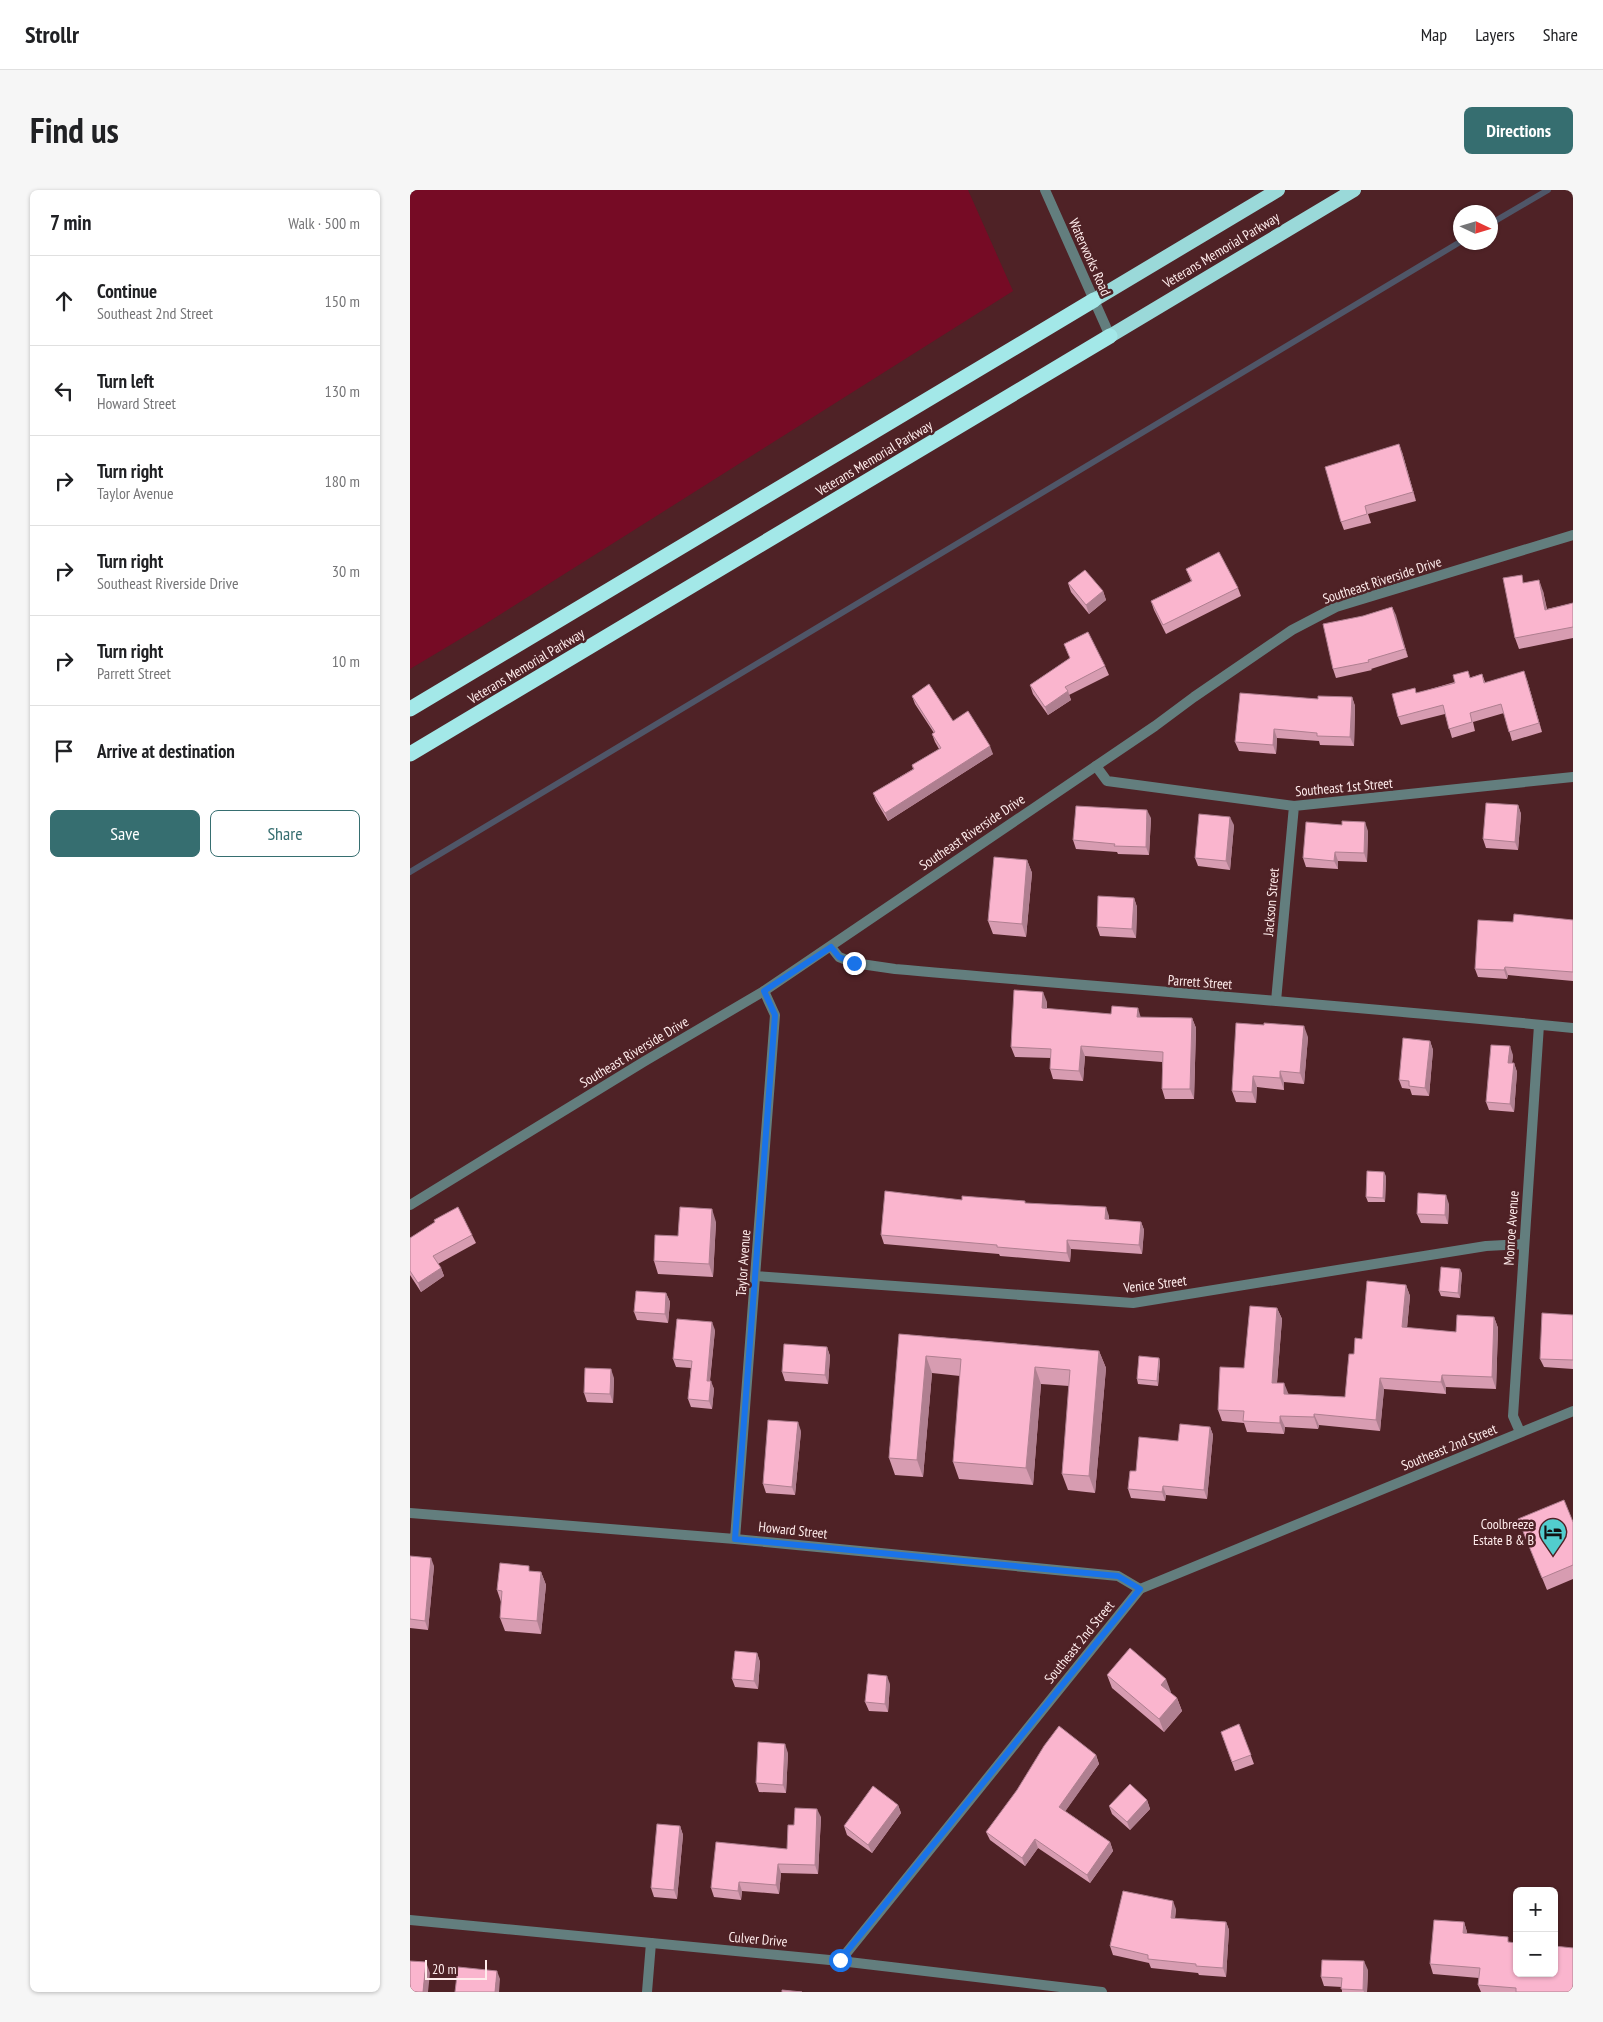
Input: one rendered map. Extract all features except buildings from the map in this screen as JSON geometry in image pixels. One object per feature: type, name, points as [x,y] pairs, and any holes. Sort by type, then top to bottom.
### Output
[{"type":"highway","name":"Veterans Memorial Parkway","points":[[410,709],[1278,190]]},
{"type":"highway","name":"Veterans Memorial Parkway","points":[[410,754],[1354,190]]},
{"type":"street","name":"Waterworks Road","points":[[1045,190],[1110,336]]},
{"type":"street","name":"Southeast Riverside Drive","points":[[410,1205],[645,1061],[764,991],[831,947],[860,924],[1096,766],[1194,696],[1312,619],[1336,607],[1380,592],[1573,535]]},
{"type":"street","name":"Southeast 1st Street","points":[[1096,766],[1107,781],[1294,806],[1573,777]]},
{"type":"street","name":"Jackson Street","points":[[1276,1001],[1294,806]]},
{"type":"street","name":"Parrett Street","points":[[831,947],[839,957],[854,963],[895,969],[1573,1028]]},
{"type":"street","name":"Taylor Avenue","points":[[735,1539],[775,1015],[764,991]]},
{"type":"street","name":"Monroe Avenue","points":[[1520,1432],[1513,1416],[1539,1025]]},
{"type":"street","name":"Venice Street","points":[[756,1276],[1133,1303],[1486,1246],[1524,1244]]},
{"type":"street","name":"Southeast 2nd Street","points":[[840,1960],[1140,1589],[1573,1411]]},
{"type":"street","name":"Howard Street","points":[[410,1513],[735,1539],[1118,1576],[1140,1589]]},
{"type":"street","name":"Culver Drive","points":[[410,1920],[840,1960],[1102,1992]]},
{"type":"street","points":[[647,1992],[651,1943]]},
{"type":"shaded area","points":[[410,190],[968,190],[1013,291],[482,626],[410,669]]},
{"type":"waterway","points":[[1498,219],[1548,190]]},
{"type":"waterway","points":[[410,872],[1453,246]]},
{"type":"place","name":"Coolbreeze Estate B & B","points":[[1553,1556]]},
{"type":"route","points":[[840,1960],[1140,1589],[1118,1576],[735,1539],[775,1015],[764,991],[831,947],[839,957],[854,963]]}]
